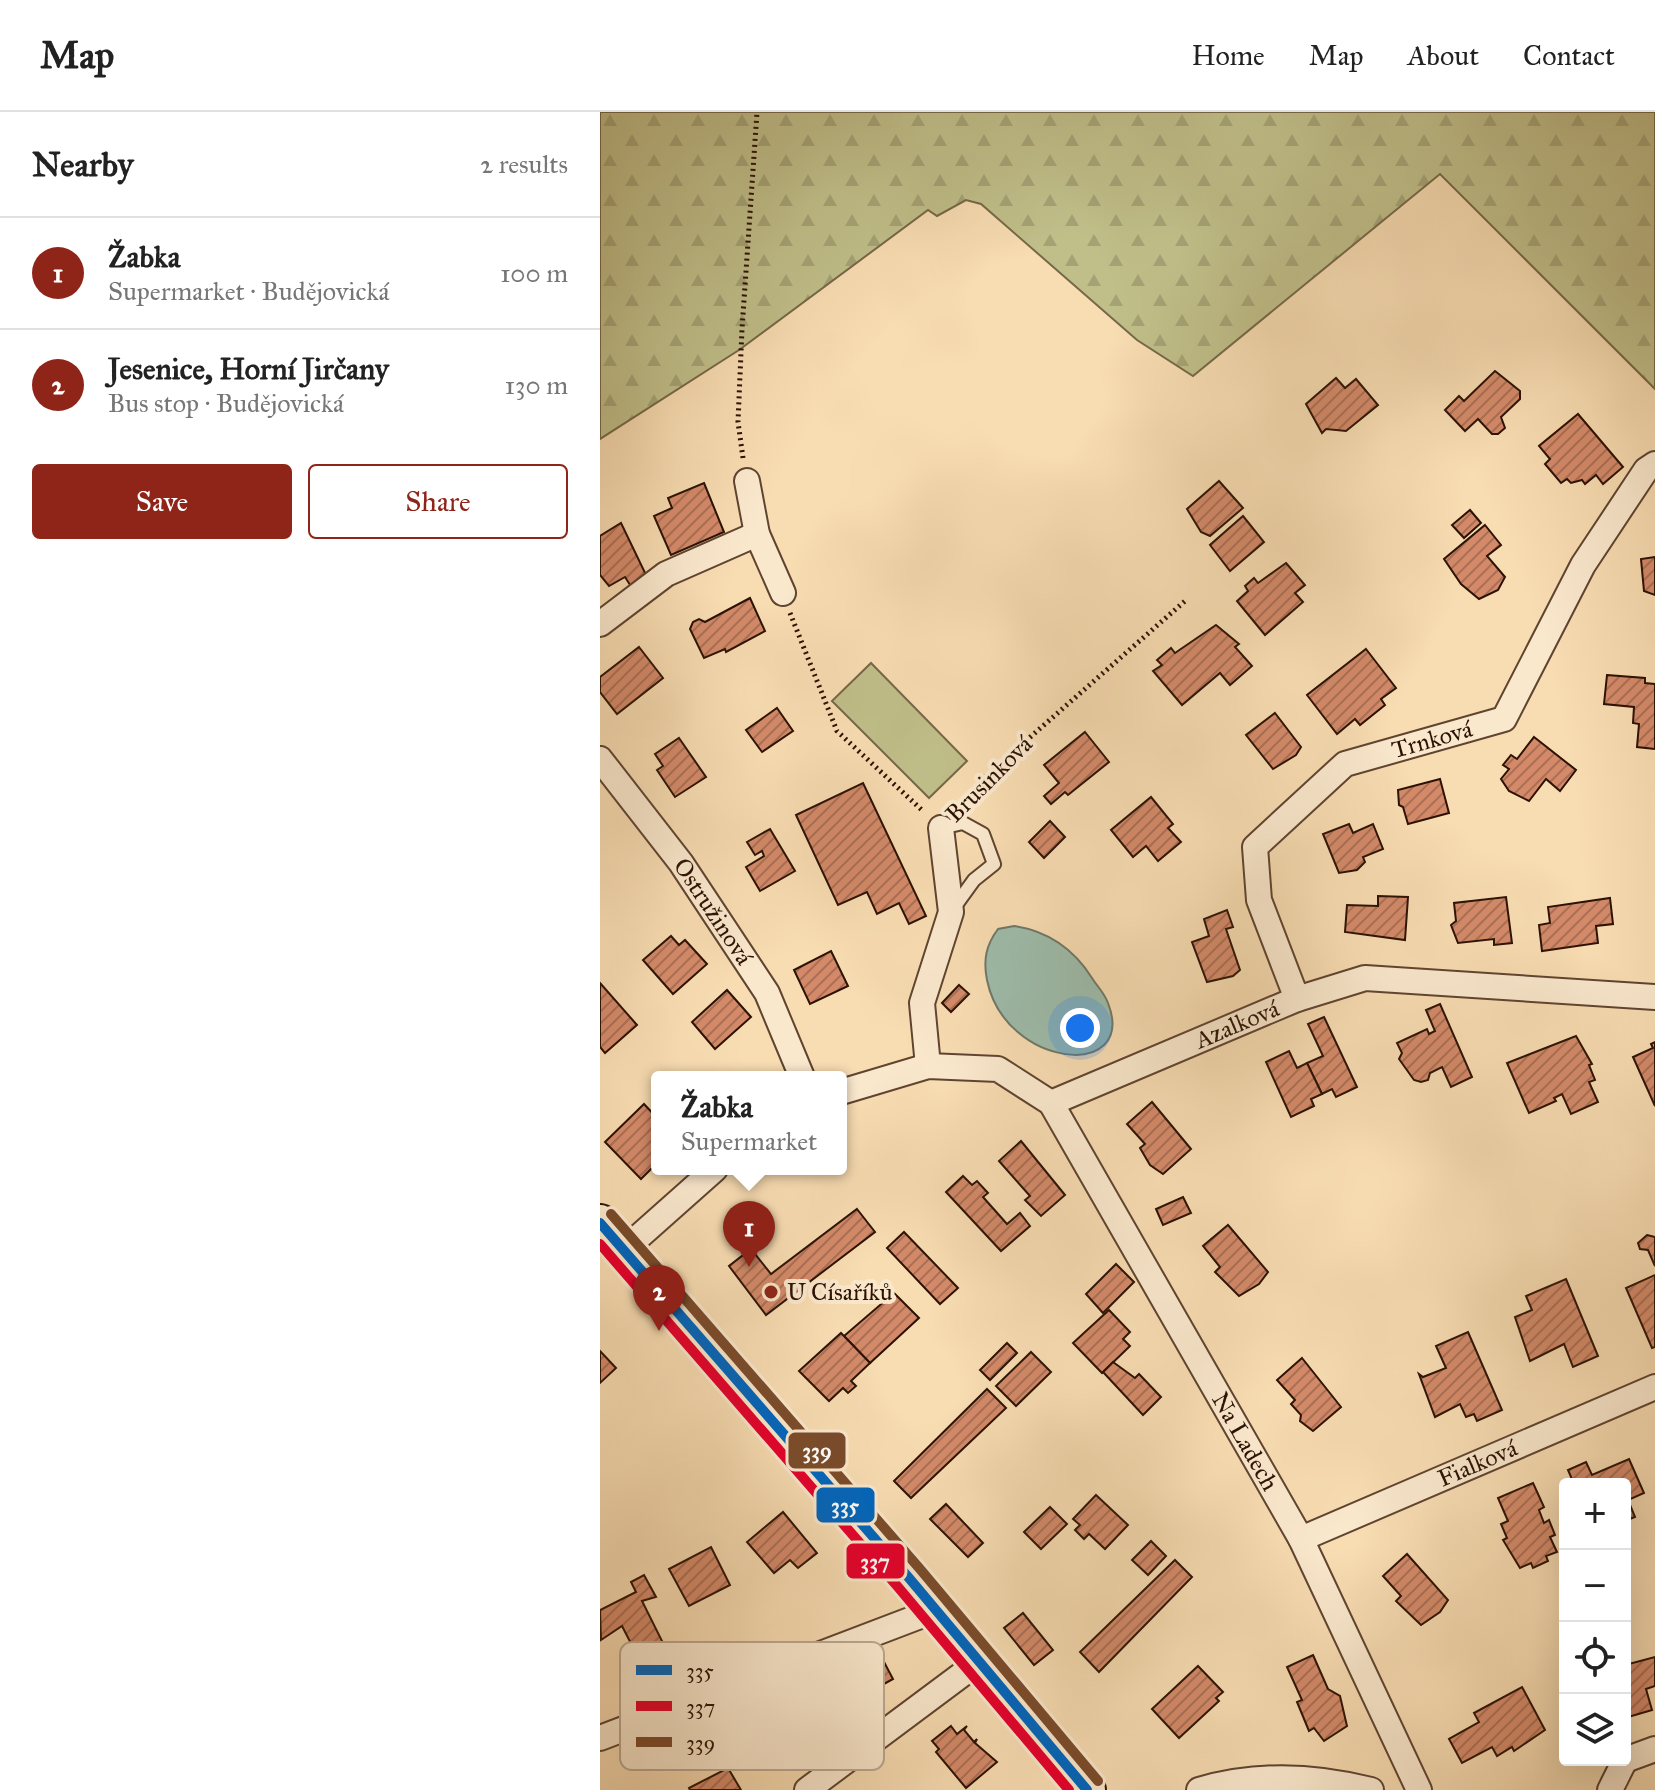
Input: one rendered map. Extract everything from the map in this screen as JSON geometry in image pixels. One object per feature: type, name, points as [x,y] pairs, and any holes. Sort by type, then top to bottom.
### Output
[{"type":"main road","points":[[600,1223],[980,1661],[1087,1790]]},
{"type":"street","name":"Trnková","points":[[1297,999],[1259,900],[1255,847],[1345,764],[1504,719],[1583,565],[1646,470],[1655,464]]},
{"type":"street","points":[[747,481],[757,534],[783,593]]},
{"type":"street","points":[[600,624],[666,574],[757,534]]},
{"type":"street","name":"Ostružinová","points":[[600,759],[681,863],[767,993],[800,1071]]},
{"type":"street","name":"Brusinková","points":[[928,1066],[922,1003],[951,912],[941,828]]},
{"type":"street","name":"Azalková","points":[[1051,1103],[1297,999],[1365,978],[1655,997]]},
{"type":"street","points":[[847,1090],[928,1066],[998,1069],[1051,1103]]},
{"type":"street","name":"Na Ladech","points":[[1051,1103],[1301,1539],[1419,1790]]},
{"type":"street","points":[[625,1249],[708,1175]]},
{"type":"street","name":"Fialková","points":[[1301,1539],[1655,1387]]},
{"type":"street","points":[[852,1642],[936,1610]]},
{"type":"street","points":[[884,1733],[980,1661]]},
{"type":"street","points":[[600,1738],[620,1730]]},
{"type":"street","points":[[1631,1758],[1655,1749]]},
{"type":"street","points":[[1610,1790],[1622,1766]]},
{"type":"street","points":[[807,1790],[834,1770]]},
{"type":"street","points":[[1199,1790],[1234,1780],[1291,1776],[1371,1790]]},
{"type":"lane","points":[[941,828],[963,823],[983,834],[994,864],[974,880],[951,912]]},
{"type":"path","points":[[747,481],[738,422],[757,112]]},
{"type":"path","points":[[783,593],[837,731],[941,828]]},
{"type":"path","name":"Brusinková","points":[[941,828],[986,776],[1185,601]]},
{"type":"green space","points":[[600,112],[1655,112],[1655,389],[1440,174],[1193,376],[1137,340],[981,204],[966,200],[937,216],[928,210],[739,350],[600,439]]},
{"type":"green space","points":[[871,663],[967,761],[929,798],[832,701]]},
{"type":"shaded area","points":[[1014,926],[1049,937],[1085,967],[1108,1003],[1112,1028],[1104,1045],[1088,1053],[1066,1054],[1041,1047],[1018,1032],[999,1010],[987,980],[986,953],[998,929]]},
{"type":"building","points":[[1495,371],[1520,391],[1520,399],[1501,417],[1505,428],[1498,434],[1492,434],[1478,419],[1465,431],[1445,410],[1459,396],[1464,401]]},
{"type":"building","points":[[1336,378],[1345,388],[1356,379],[1378,405],[1346,431],[1326,429],[1322,433],[1306,404]]},
{"type":"building","points":[[1578,414],[1623,467],[1603,484],[1596,475],[1585,484],[1582,480],[1571,483],[1567,479],[1561,483],[1545,464],[1550,459],[1539,446]]},
{"type":"building","points":[[1219,481],[1243,508],[1210,536],[1201,532],[1187,509]]},
{"type":"building","points":[[704,483],[724,532],[671,555],[654,516],[672,508],[668,498]]},
{"type":"building","points":[[1470,510],[1481,523],[1464,538],[1452,525]]},
{"type":"building","points":[[1243,516],[1264,542],[1230,571],[1210,545]]},
{"type":"building","points":[[621,523],[648,579],[632,588],[625,577],[609,586],[600,575],[600,536]]},
{"type":"building","points":[[1485,525],[1501,545],[1487,556],[1505,577],[1498,590],[1479,599],[1461,584],[1444,559]]},
{"type":"building","points":[[1655,557],[1655,595],[1644,591],[1641,559]]},
{"type":"building","points":[[1286,563],[1305,585],[1295,593],[1303,602],[1265,635],[1237,601],[1248,591],[1245,586],[1254,578],[1258,583]]},
{"type":"building","points":[[750,598],[765,631],[726,652],[725,649],[704,658],[690,629],[693,622],[699,619],[705,622]]},
{"type":"building","points":[[1216,625],[1239,644],[1235,647],[1252,666],[1230,685],[1220,673],[1182,705],[1153,671],[1162,665],[1157,660],[1171,648],[1175,653]]},
{"type":"building","points":[[639,647],[663,678],[617,714],[600,692],[600,677]]},
{"type":"building","points":[[1366,649],[1396,688],[1381,699],[1385,705],[1360,725],[1355,719],[1337,734],[1307,695]]},
{"type":"building","points":[[1607,675],[1645,678],[1645,683],[1655,684],[1655,749],[1637,747],[1639,724],[1633,723],[1634,707],[1604,704]]},
{"type":"building","points":[[777,708],[793,731],[762,752],[746,730]]},
{"type":"building","points":[[1275,713],[1301,747],[1296,755],[1273,769],[1246,735]]},
{"type":"building","points":[[1085,732],[1109,762],[1068,795],[1065,792],[1051,804],[1044,796],[1059,783],[1044,765]]},
{"type":"building","points":[[1534,737],[1576,770],[1560,791],[1546,779],[1529,801],[1509,791],[1501,779],[1509,769],[1503,765],[1511,755],[1517,759]]},
{"type":"building","points":[[679,738],[706,777],[675,797],[657,770],[663,766],[655,754]]},
{"type":"building","points":[[1440,779],[1449,813],[1408,824],[1403,807],[1399,805],[1398,790]]},
{"type":"building","points":[[863,783],[926,916],[909,924],[899,903],[877,914],[867,892],[838,905],[796,815]]},
{"type":"building","points":[[1151,797],[1173,824],[1168,828],[1181,842],[1158,861],[1146,846],[1133,857],[1111,830]]},
{"type":"building","points":[[1050,821],[1065,837],[1044,858],[1029,842]]},
{"type":"building","points":[[1349,824],[1353,833],[1373,824],[1383,849],[1363,857],[1365,862],[1357,870],[1339,873],[1323,834]]},
{"type":"building","points":[[770,829],[795,871],[760,891],[746,867],[764,856],[762,851],[755,855],[747,842]]},
{"type":"building","points":[[1378,896],[1408,897],[1405,940],[1345,932],[1347,905],[1378,906]]},
{"type":"building","points":[[1506,897],[1512,943],[1494,945],[1494,939],[1458,943],[1451,925],[1456,921],[1454,903]]},
{"type":"building","points":[[1610,898],[1613,924],[1596,926],[1598,943],[1542,951],[1539,925],[1550,923],[1548,907]]},
{"type":"building","points":[[1227,910],[1233,927],[1226,929],[1240,970],[1233,976],[1207,982],[1192,942],[1209,936],[1204,919]]},
{"type":"building","points":[[671,936],[679,945],[685,940],[707,964],[673,994],[643,960]]},
{"type":"building","points":[[831,951],[848,986],[810,1004],[794,970]]},
{"type":"building","points":[[600,983],[637,1025],[605,1053],[600,1047]]},
{"type":"building","points":[[959,985],[969,994],[951,1012],[942,1003]]},
{"type":"building","points":[[727,990],[751,1017],[715,1049],[692,1022]]},
{"type":"building","points":[[1440,1004],[1472,1077],[1451,1087],[1442,1067],[1430,1073],[1428,1080],[1421,1082],[1414,1080],[1399,1059],[1402,1053],[1397,1043],[1427,1029],[1429,1034],[1435,1031],[1426,1010]]},
{"type":"building","points":[[1324,1017],[1357,1087],[1336,1097],[1332,1089],[1322,1094],[1307,1063],[1323,1056],[1308,1024]]},
{"type":"building","points":[[1576,1036],[1592,1064],[1589,1065],[1595,1080],[1589,1082],[1598,1102],[1571,1114],[1562,1094],[1554,1098],[1556,1101],[1529,1113],[1507,1063]]},
{"type":"building","points":[[1655,1042],[1655,1106],[1633,1057],[1653,1048],[1651,1044]]},
{"type":"building","points":[[1289,1051],[1297,1068],[1307,1063],[1322,1094],[1311,1099],[1314,1106],[1291,1117],[1266,1062]]},
{"type":"building","points":[[1152,1102],[1191,1149],[1163,1174],[1150,1165],[1140,1148],[1145,1144],[1127,1124]]},
{"type":"building","points":[[644,1104],[651,1112],[651,1169],[641,1179],[605,1142]]},
{"type":"building","points":[[1021,1141],[1065,1195],[1041,1216],[1025,1200],[1030,1196],[999,1161]]},
{"type":"building","points":[[963,1176],[972,1185],[977,1181],[988,1193],[983,1197],[1007,1224],[1020,1213],[1030,1226],[1001,1251],[946,1192]]},
{"type":"building","points":[[1183,1197],[1191,1213],[1163,1225],[1156,1209]]},
{"type":"building","points":[[857,1209],[875,1232],[766,1315],[729,1266],[751,1249],[771,1274]]},
{"type":"building","points":[[1228,1225],[1268,1272],[1259,1284],[1239,1296],[1215,1272],[1220,1267],[1203,1246]]},
{"type":"building","points":[[904,1232],[958,1288],[940,1304],[887,1248]]},
{"type":"building","points":[[1647,1235],[1655,1237],[1655,1266],[1648,1250],[1640,1249],[1638,1243]]},
{"type":"building","points":[[1116,1264],[1134,1282],[1103,1313],[1086,1294]]},
{"type":"building","points":[[1655,1275],[1655,1347],[1652,1348],[1626,1288]]},
{"type":"building","points":[[1566,1279],[1598,1356],[1573,1367],[1564,1344],[1530,1361],[1515,1317],[1532,1310],[1526,1296]]},
{"type":"building","points":[[894,1293],[919,1318],[870,1363],[844,1336]]},
{"type":"building","points":[[1109,1310],[1130,1332],[1123,1339],[1130,1346],[1102,1373],[1073,1343]]},
{"type":"building","points":[[1468,1332],[1502,1410],[1477,1421],[1474,1414],[1466,1417],[1460,1404],[1435,1417],[1419,1374],[1423,1377],[1446,1368],[1436,1346]]},
{"type":"building","points":[[841,1333],[870,1363],[851,1381],[856,1386],[848,1393],[843,1388],[829,1401],[799,1371]]},
{"type":"building","points":[[1007,1343],[1017,1353],[990,1380],[980,1370]]},
{"type":"building","points":[[600,1351],[616,1368],[600,1383]]},
{"type":"building","points":[[1031,1352],[1051,1372],[1016,1406],[996,1386]]},
{"type":"building","points":[[1302,1358],[1341,1407],[1313,1431],[1300,1421],[1301,1415],[1291,1404],[1295,1400],[1277,1380]]},
{"type":"building","points":[[1113,1362],[1135,1378],[1139,1374],[1161,1397],[1143,1415],[1103,1372]]},
{"type":"building","points":[[987,1389],[1006,1408],[911,1498],[894,1481]]},
{"type":"building","points":[[1629,1459],[1644,1493],[1631,1499],[1631,1478],[1571,1478],[1568,1470],[1586,1462],[1592,1475]]},
{"type":"building","points":[[1533,1483],[1544,1507],[1539,1510],[1544,1523],[1549,1520],[1555,1535],[1550,1537],[1557,1552],[1546,1556],[1548,1561],[1533,1568],[1531,1563],[1520,1568],[1503,1540],[1507,1538],[1501,1524],[1508,1521],[1498,1498]]},
{"type":"building","points":[[1096,1495],[1128,1525],[1105,1549],[1089,1534],[1084,1539],[1075,1530],[1080,1525],[1073,1519]]},
{"type":"building","points":[[946,1504],[983,1543],[968,1557],[930,1519]]},
{"type":"building","points":[[1050,1507],[1067,1524],[1041,1549],[1024,1532]]},
{"type":"building","points":[[783,1512],[817,1553],[798,1568],[790,1560],[774,1573],[747,1542]]},
{"type":"building","points":[[1151,1541],[1166,1556],[1148,1575],[1132,1560]]},
{"type":"building","points":[[711,1547],[730,1585],[689,1606],[669,1569]]},
{"type":"building","points":[[1407,1554],[1448,1600],[1440,1612],[1421,1625],[1396,1601],[1401,1596],[1383,1576]]},
{"type":"building","points":[[1175,1560],[1192,1577],[1099,1672],[1080,1652]]},
{"type":"building","points":[[644,1575],[656,1597],[642,1601],[662,1642],[630,1642],[622,1626],[601,1640],[600,1610],[636,1592],[631,1582]]},
{"type":"building","points":[[1023,1613],[1053,1650],[1034,1665],[1004,1628]]},
{"type":"building","points":[[1313,1655],[1328,1689],[1340,1696],[1347,1726],[1324,1741],[1314,1728],[1309,1731],[1297,1702],[1302,1700],[1287,1667]]},
{"type":"building","points":[[1655,1657],[1655,1686],[1646,1689],[1652,1710],[1631,1716],[1631,1694],[1631,1663]]},
{"type":"building","points":[[884,1662],[893,1679],[884,1684]]},
{"type":"building","points":[[1198,1666],[1223,1692],[1216,1698],[1219,1701],[1179,1738],[1152,1709]]},
{"type":"building","points":[[1522,1687],[1545,1730],[1514,1751],[1512,1747],[1497,1756],[1492,1747],[1462,1763],[1449,1739],[1479,1722],[1474,1713]]},
{"type":"building","points":[[951,1726],[957,1734],[967,1726],[964,1730],[974,1742],[977,1739],[975,1743],[997,1762],[966,1788],[936,1752],[939,1749],[932,1741]]},
{"type":"building","points":[[729,1770],[741,1790],[690,1790]]},
{"type":"transit line","name":"339","points":[[611,1214],[920,1569],[1098,1781]]},
{"type":"transit line","name":"335","points":[[600,1223],[909,1578],[1087,1790]]},
{"type":"transit line","name":"337","points":[[600,1244],[898,1587],[1069,1790]]},
{"type":"place","name":"Žabka","points":[[749,1267]]},
{"type":"place","name":"U Císaříků","points":[[771,1292]]},
{"type":"place","name":"Jesenice, Horní Jirčany","points":[[659,1331]]}]
